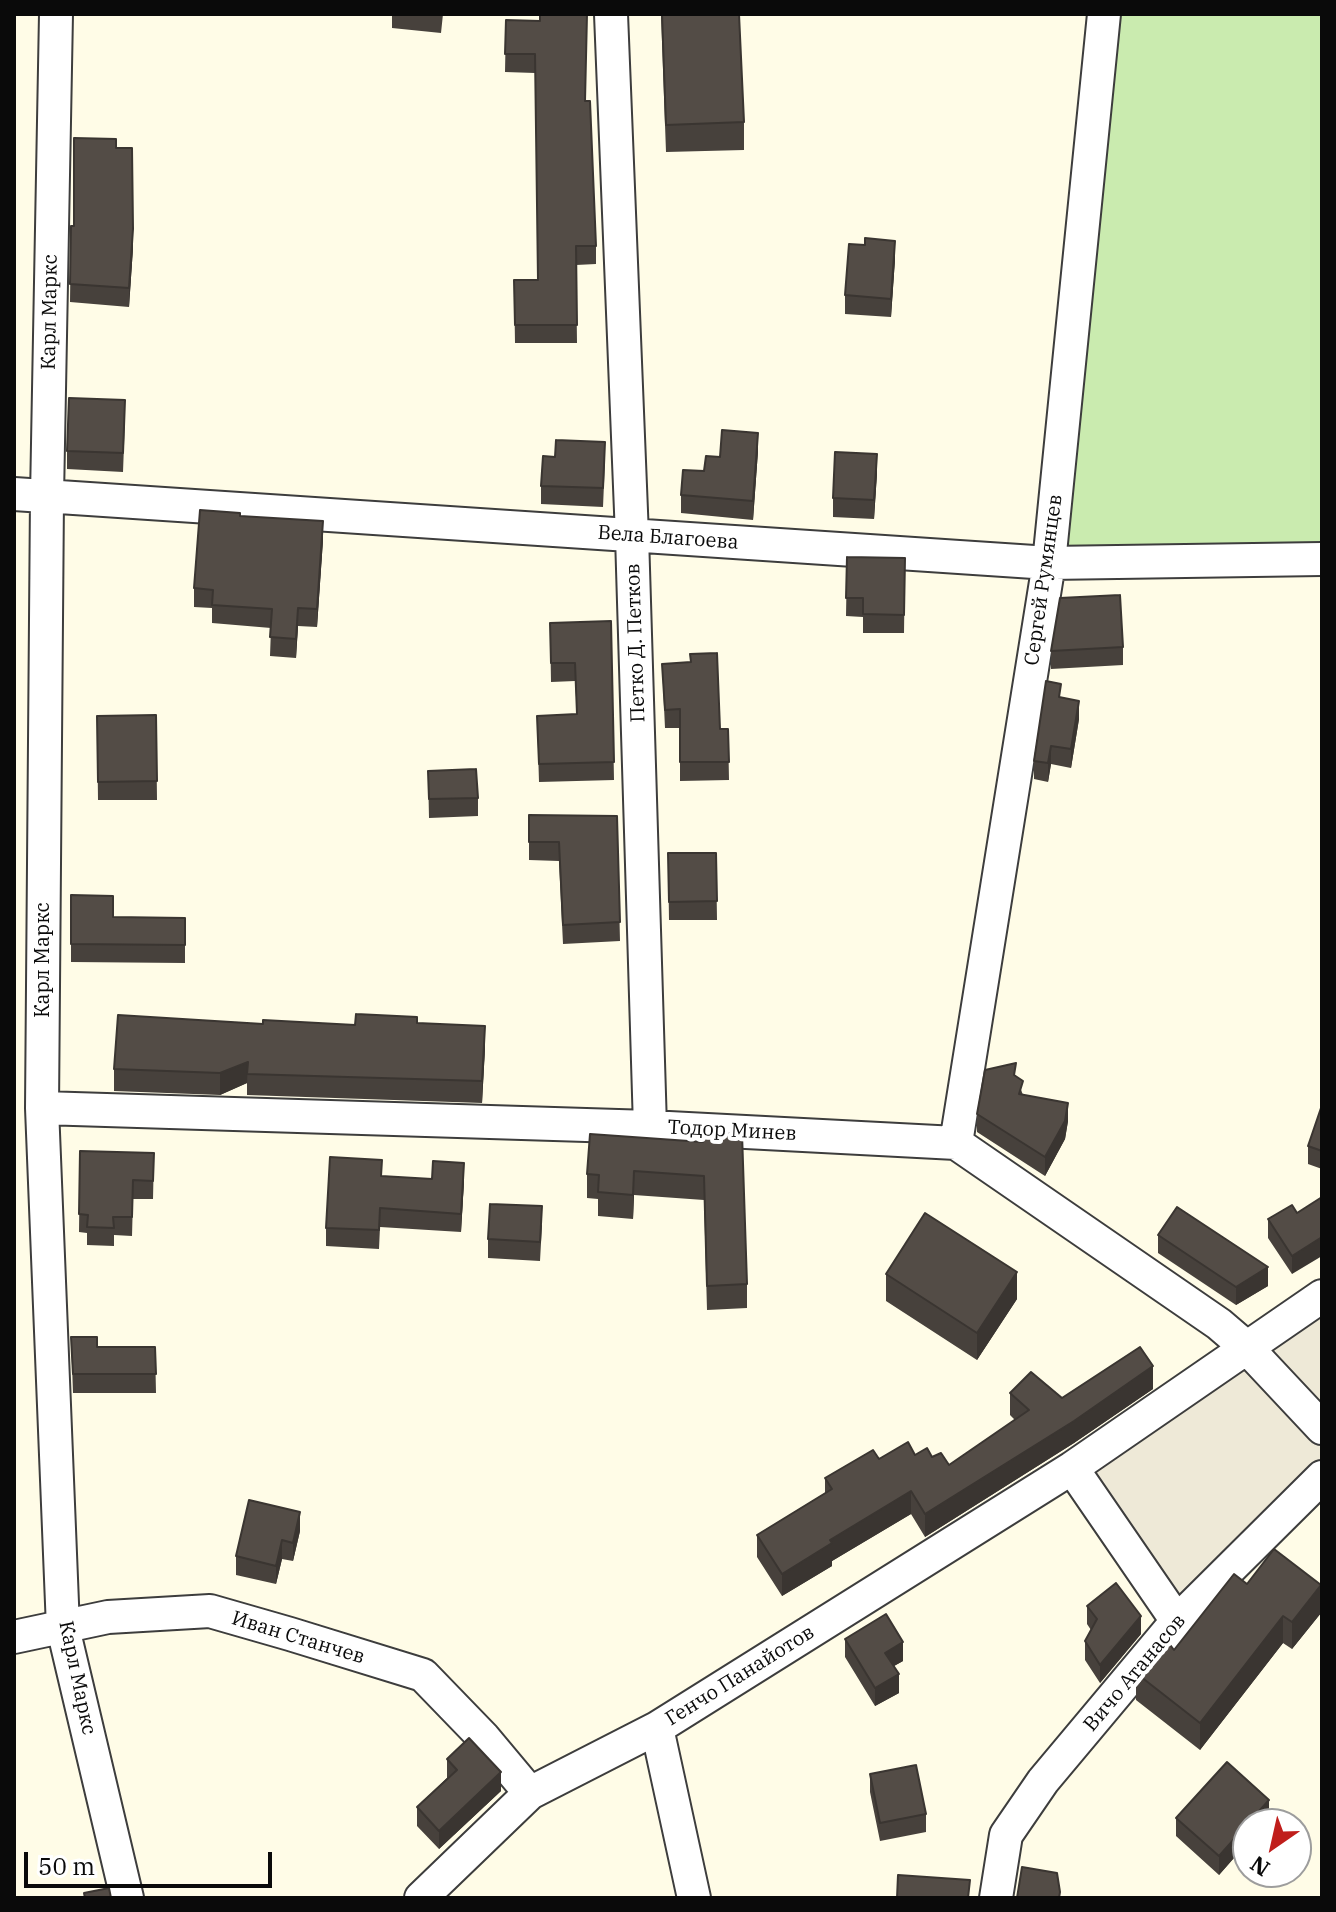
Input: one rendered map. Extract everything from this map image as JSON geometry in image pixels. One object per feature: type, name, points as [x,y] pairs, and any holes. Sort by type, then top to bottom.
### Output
[{"type":"street","name":"Карл Маркс","points":[[56,14],[47,497],[28,917],[42,1108],[63,1628],[127,1898]]},
{"type":"street","name":"Петко Д. Петков","points":[[611,14],[632,536],[650,1127]]},
{"type":"street","name":"Сергей Румянцев","points":[[956,1143],[1049,563],[1104,14]]},
{"type":"street","name":"Вела Благоева","points":[[14,494],[1049,563],[1322,559]]},
{"type":"street","name":"Тодор Минев","points":[[42,1108],[650,1127],[956,1143]]},
{"type":"street","points":[[956,1143],[1219,1324],[1247,1348],[1322,1428]]},
{"type":"street","name":"Генчо Панайотов","points":[[421,1898],[530,1793],[657,1728],[1072,1468],[1322,1296]]},
{"type":"street","points":[[1072,1468],[1177,1621]]},
{"type":"street","name":"Вичо Атанасов","points":[[996,1898],[1006,1835],[1043,1781],[1177,1621],[1322,1477]]},
{"type":"street","name":"Иван Станчев","points":[[14,1637],[108,1617],[210,1611],[423,1675],[484,1738],[530,1793]]},
{"type":"street","points":[[657,1728],[694,1898]]},
{"type":"green space","points":[[1104,14],[1322,14],[1322,559],[1049,563]]},
{"type":"shaded area","points":[[1322,1296],[1322,1477],[1177,1621],[1072,1468]]},
{"type":"building","points":[[540,14],[587,14],[585,101],[590,101],[596,246],[576,246],[577,325],[515,325],[514,280],[538,280],[535,54],[505,54],[506,20],[540,21]]},
{"type":"building","points":[[662,14],[739,14],[744,122],[666,125]]},
{"type":"building","points":[[74,138],[116,139],[116,148],[132,148],[133,229],[129,288],[70,284],[71,226],[74,226]]},
{"type":"building","points":[[865,238],[895,241],[891,299],[845,295],[849,244],[865,245]]},
{"type":"building","points":[[69,398],[125,400],[123,453],[67,451]]},
{"type":"building","points":[[722,430],[758,433],[753,501],[681,495],[683,470],[704,471],[706,456],[720,457]]},
{"type":"building","points":[[556,440],[605,442],[603,488],[541,486],[543,456],[555,457]]},
{"type":"building","points":[[835,452],[877,454],[874,500],[833,498]]},
{"type":"building","points":[[200,510],[240,513],[240,516],[323,521],[317,609],[298,608],[296,639],[270,637],[272,609],[212,605],[213,590],[194,588]]},
{"type":"building","points":[[847,557],[905,558],[904,615],[863,614],[863,598],[846,598]]},
{"type":"building","points":[[1120,595],[1123,647],[1051,651],[1060,598]]},
{"type":"building","points":[[611,621],[614,762],[539,764],[537,716],[577,714],[575,663],[551,663],[550,623]]},
{"type":"building","points":[[717,653],[720,729],[728,729],[729,762],[680,762],[680,709],[665,710],[662,664],[691,662],[690,654]]},
{"type":"building","points":[[1046,681],[1061,684],[1059,697],[1079,701],[1071,749],[1051,746],[1048,763],[1034,761]]},
{"type":"building","points":[[156,715],[157,781],[98,782],[97,716]]},
{"type":"building","points":[[476,769],[478,798],[429,799],[428,771]]},
{"type":"building","points":[[529,815],[617,816],[620,922],[563,925],[559,842],[529,842]]},
{"type":"building","points":[[668,853],[716,853],[717,901],[669,902]]},
{"type":"building","points":[[71,895],[113,896],[113,917],[185,918],[185,945],[71,944]]},
{"type":"building","points":[[356,1014],[417,1017],[417,1023],[485,1026],[482,1081],[247,1074],[248,1062],[220,1073],[114,1069],[118,1015],[263,1024],[263,1020],[355,1025]]},
{"type":"building","points":[[1016,1063],[1014,1075],[1023,1081],[1019,1094],[1068,1103],[1065,1121],[1045,1157],[977,1114],[985,1070]]},
{"type":"building","points":[[1322,1105],[1322,1151],[1308,1146]]},
{"type":"building","points":[[742,1133],[747,1284],[707,1286],[704,1176],[634,1171],[633,1195],[598,1192],[599,1175],[587,1174],[590,1134],[703,1142],[703,1134]]},
{"type":"building","points":[[80,1151],[154,1153],[153,1181],[133,1180],[132,1217],[113,1217],[114,1228],[87,1227],[88,1215],[79,1214]]},
{"type":"building","points":[[330,1157],[382,1160],[381,1176],[432,1179],[433,1161],[464,1163],[461,1214],[380,1208],[379,1230],[326,1228]]},
{"type":"building","points":[[1322,1197],[1322,1237],[1292,1256],[1268,1219],[1292,1205],[1297,1213]]},
{"type":"building","points":[[490,1204],[542,1206],[540,1242],[488,1239]]},
{"type":"building","points":[[1177,1207],[1268,1267],[1236,1287],[1158,1235]]},
{"type":"building","points":[[925,1213],[1017,1272],[977,1333],[886,1274]]},
{"type":"building","points":[[71,1337],[97,1337],[97,1347],[155,1347],[156,1374],[73,1374]]},
{"type":"building","points":[[1140,1347],[1153,1366],[1074,1421],[925,1514],[911,1491],[830,1540],[832,1543],[782,1574],[757,1535],[832,1489],[825,1478],[873,1450],[879,1459],[908,1442],[915,1455],[927,1448],[932,1457],[941,1453],[949,1465],[1029,1410],[1010,1393],[1031,1372],[1062,1398]]},
{"type":"building","points":[[249,1500],[300,1512],[293,1543],[282,1540],[276,1566],[236,1556]]},
{"type":"building","points":[[1274,1549],[1321,1585],[1292,1622],[1283,1616],[1200,1723],[1136,1673],[1165,1638],[1174,1650],[1234,1574],[1247,1584]]},
{"type":"building","points":[[1116,1583],[1141,1616],[1100,1665],[1085,1641],[1097,1619],[1087,1606]]},
{"type":"building","points":[[886,1614],[903,1642],[885,1653],[899,1674],[875,1688],[845,1639]]},
{"type":"building","points":[[469,1738],[501,1772],[439,1831],[417,1807],[457,1770],[447,1759]]},
{"type":"building","points":[[1227,1762],[1269,1800],[1262,1808],[1232,1808],[1232,1841],[1219,1856],[1176,1818]]},
{"type":"building","points":[[916,1765],[926,1814],[880,1823],[870,1774]]},
{"type":"building","points":[[1022,1867],[1057,1873],[1059,1898],[1017,1898]]},
{"type":"building","points":[[898,1875],[970,1880],[968,1898],[897,1898]]},
{"type":"building","points":[[109,1888],[111,1898],[85,1898],[84,1893]]}]
